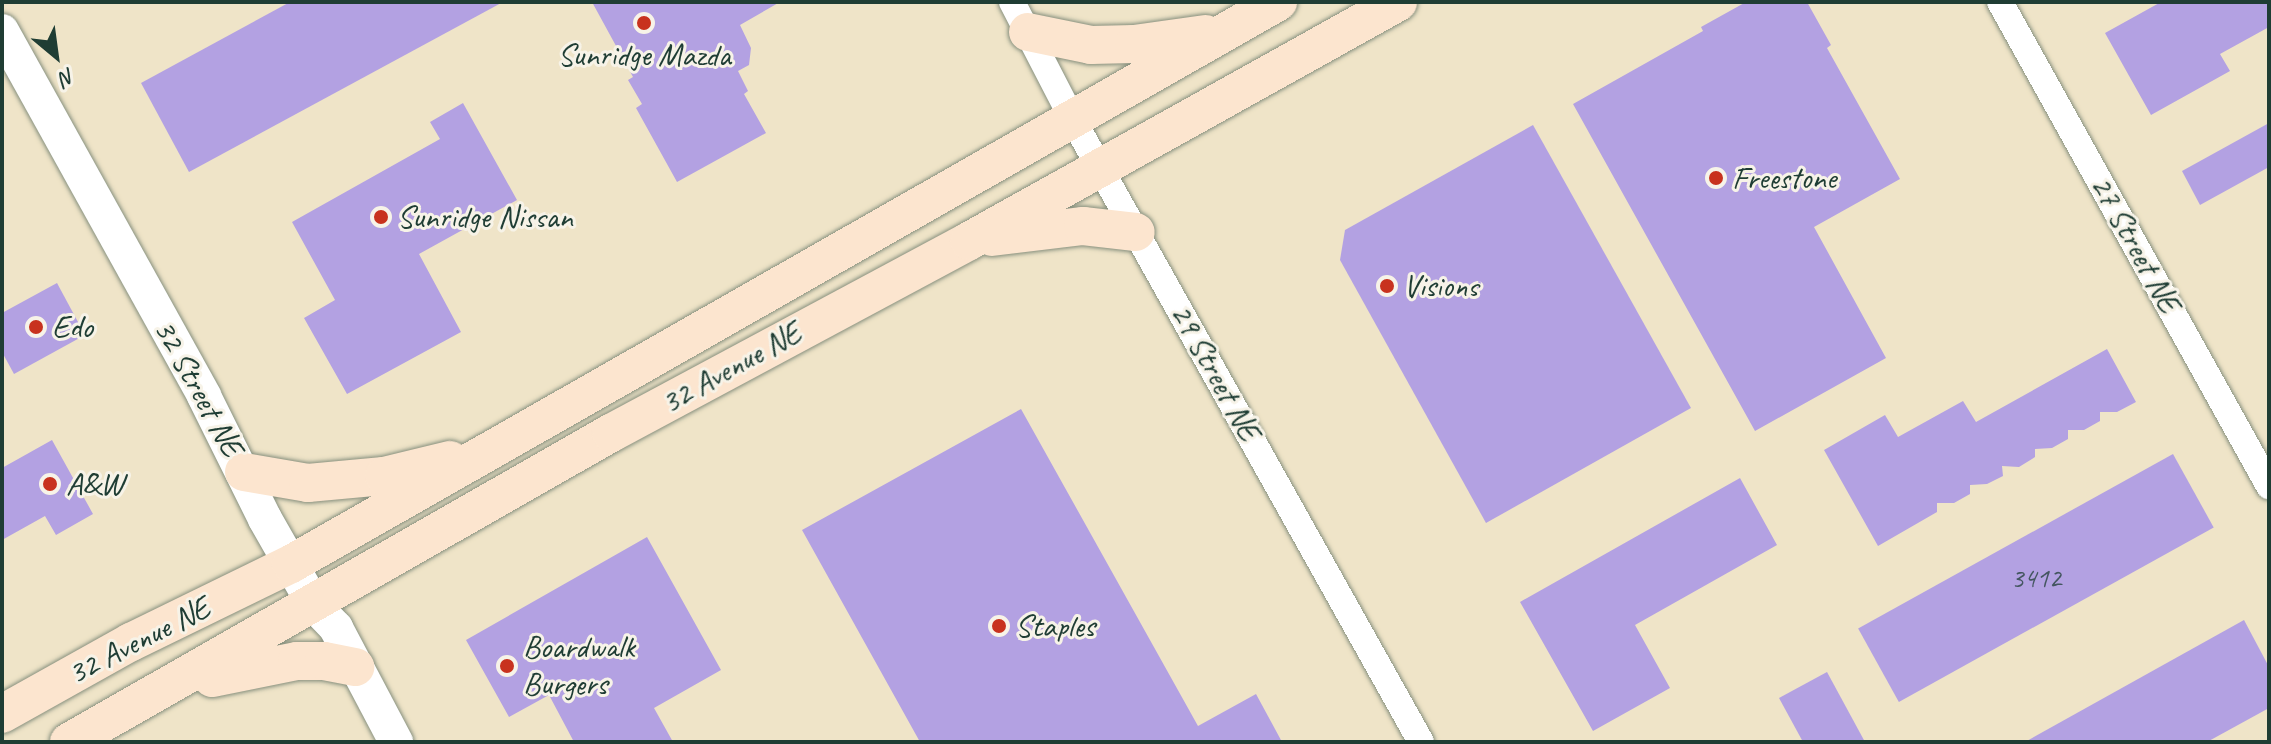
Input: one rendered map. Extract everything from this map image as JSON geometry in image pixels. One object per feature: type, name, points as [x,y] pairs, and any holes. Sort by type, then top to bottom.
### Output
[{"type":"main road","name":"32 Avenue NE","points":[[2,714],[131,642],[291,564],[1278,2]]},
{"type":"main road","name":"32 Avenue NE","points":[[69,742],[663,404],[969,241],[1398,2]]},
{"type":"main road","points":[[1020,17],[1091,45],[1134,44],[1228,30]]},
{"type":"main road","points":[[969,241],[1083,226],[1136,232]]},
{"type":"main road","points":[[244,472],[308,483],[384,476],[491,450]]},
{"type":"main road","points":[[166,689],[297,661],[324,661],[355,667]]},
{"type":"street","name":"27 Street NE","points":[[2000,2],[2269,486]]},
{"type":"street","name":"29 Street NE","points":[[1020,17],[1072,118],[1421,742]]},
{"type":"street","name":"32 Street NE","points":[[2,31],[244,472],[265,519],[314,605],[336,628],[396,742]]},
{"type":"building","points":[[290,2],[503,2],[189,172],[141,83]]},
{"type":"building","points":[[592,2],[780,2],[740,25],[751,48],[749,65],[738,71],[748,91],[744,94],[766,133],[677,182],[636,108],[642,104],[628,80],[633,77]]},
{"type":"building","points":[[1746,2],[1807,2],[1831,45],[1827,48],[1900,179],[1814,227],[1886,358],[1755,431],[1573,104],[1703,31],[1701,27]]},
{"type":"building","points":[[2161,2],[2269,2],[2269,27],[2220,54],[2230,71],[2151,115],[2105,33]]},
{"type":"building","points":[[463,103],[517,200],[419,254],[461,332],[347,394],[304,318],[335,300],[292,222],[440,139],[430,122]]},
{"type":"building","points":[[2269,123],[2269,167],[2200,205],[2182,171]]},
{"type":"building","points":[[1533,125],[1691,408],[1486,523],[1340,260],[1345,230]]},
{"type":"building","points":[[57,283],[85,335],[14,374],[2,352],[2,313]]},
{"type":"building","points":[[2107,349],[2136,402],[2117,412],[2100,412],[2100,421],[2084,430],[2068,430],[2068,439],[2052,448],[2035,449],[2035,457],[2019,467],[2002,466],[2003,476],[1987,484],[1970,485],[1970,494],[1954,503],[1937,503],[1937,512],[1878,546],[1824,450],[1885,415],[1898,437],[1963,401],[1976,422]]},
{"type":"building","name":"Staples","points":[[1021,409],[1198,726],[1256,694],[1282,742],[920,742],[802,530]]},
{"type":"building","points":[[52,440],[93,514],[56,535],[45,516],[2,540],[2,468]]},
{"type":"building","points":[[2173,454],[2214,527],[1899,702],[1858,629]]},
{"type":"building","points":[[1740,478],[1777,545],[1635,625],[1670,688],[1593,731],[1520,602]]},
{"type":"building","points":[[647,537],[721,670],[654,708],[673,742],[574,742],[549,695],[509,717],[466,640]]},
{"type":"building","points":[[2244,620],[2269,667],[2269,708],[2207,742],[2025,742]]},
{"type":"building","points":[[1827,672],[1865,742],[1803,742],[1779,698]]},
{"type":"place","name":"Sunridge Mazda","points":[[644,23]]},
{"type":"place","name":"Freestone","points":[[1716,178]]},
{"type":"place","name":"Sunridge Nissan","points":[[381,217]]},
{"type":"place","name":"Visions","points":[[1387,286]]},
{"type":"place","name":"Edo","points":[[36,327]]},
{"type":"place","name":"A&W","points":[[50,484]]},
{"type":"place","name":"Staples","points":[[999,626]]},
{"type":"place","name":"Boardwalk Burgers","points":[[507,666]]}]
